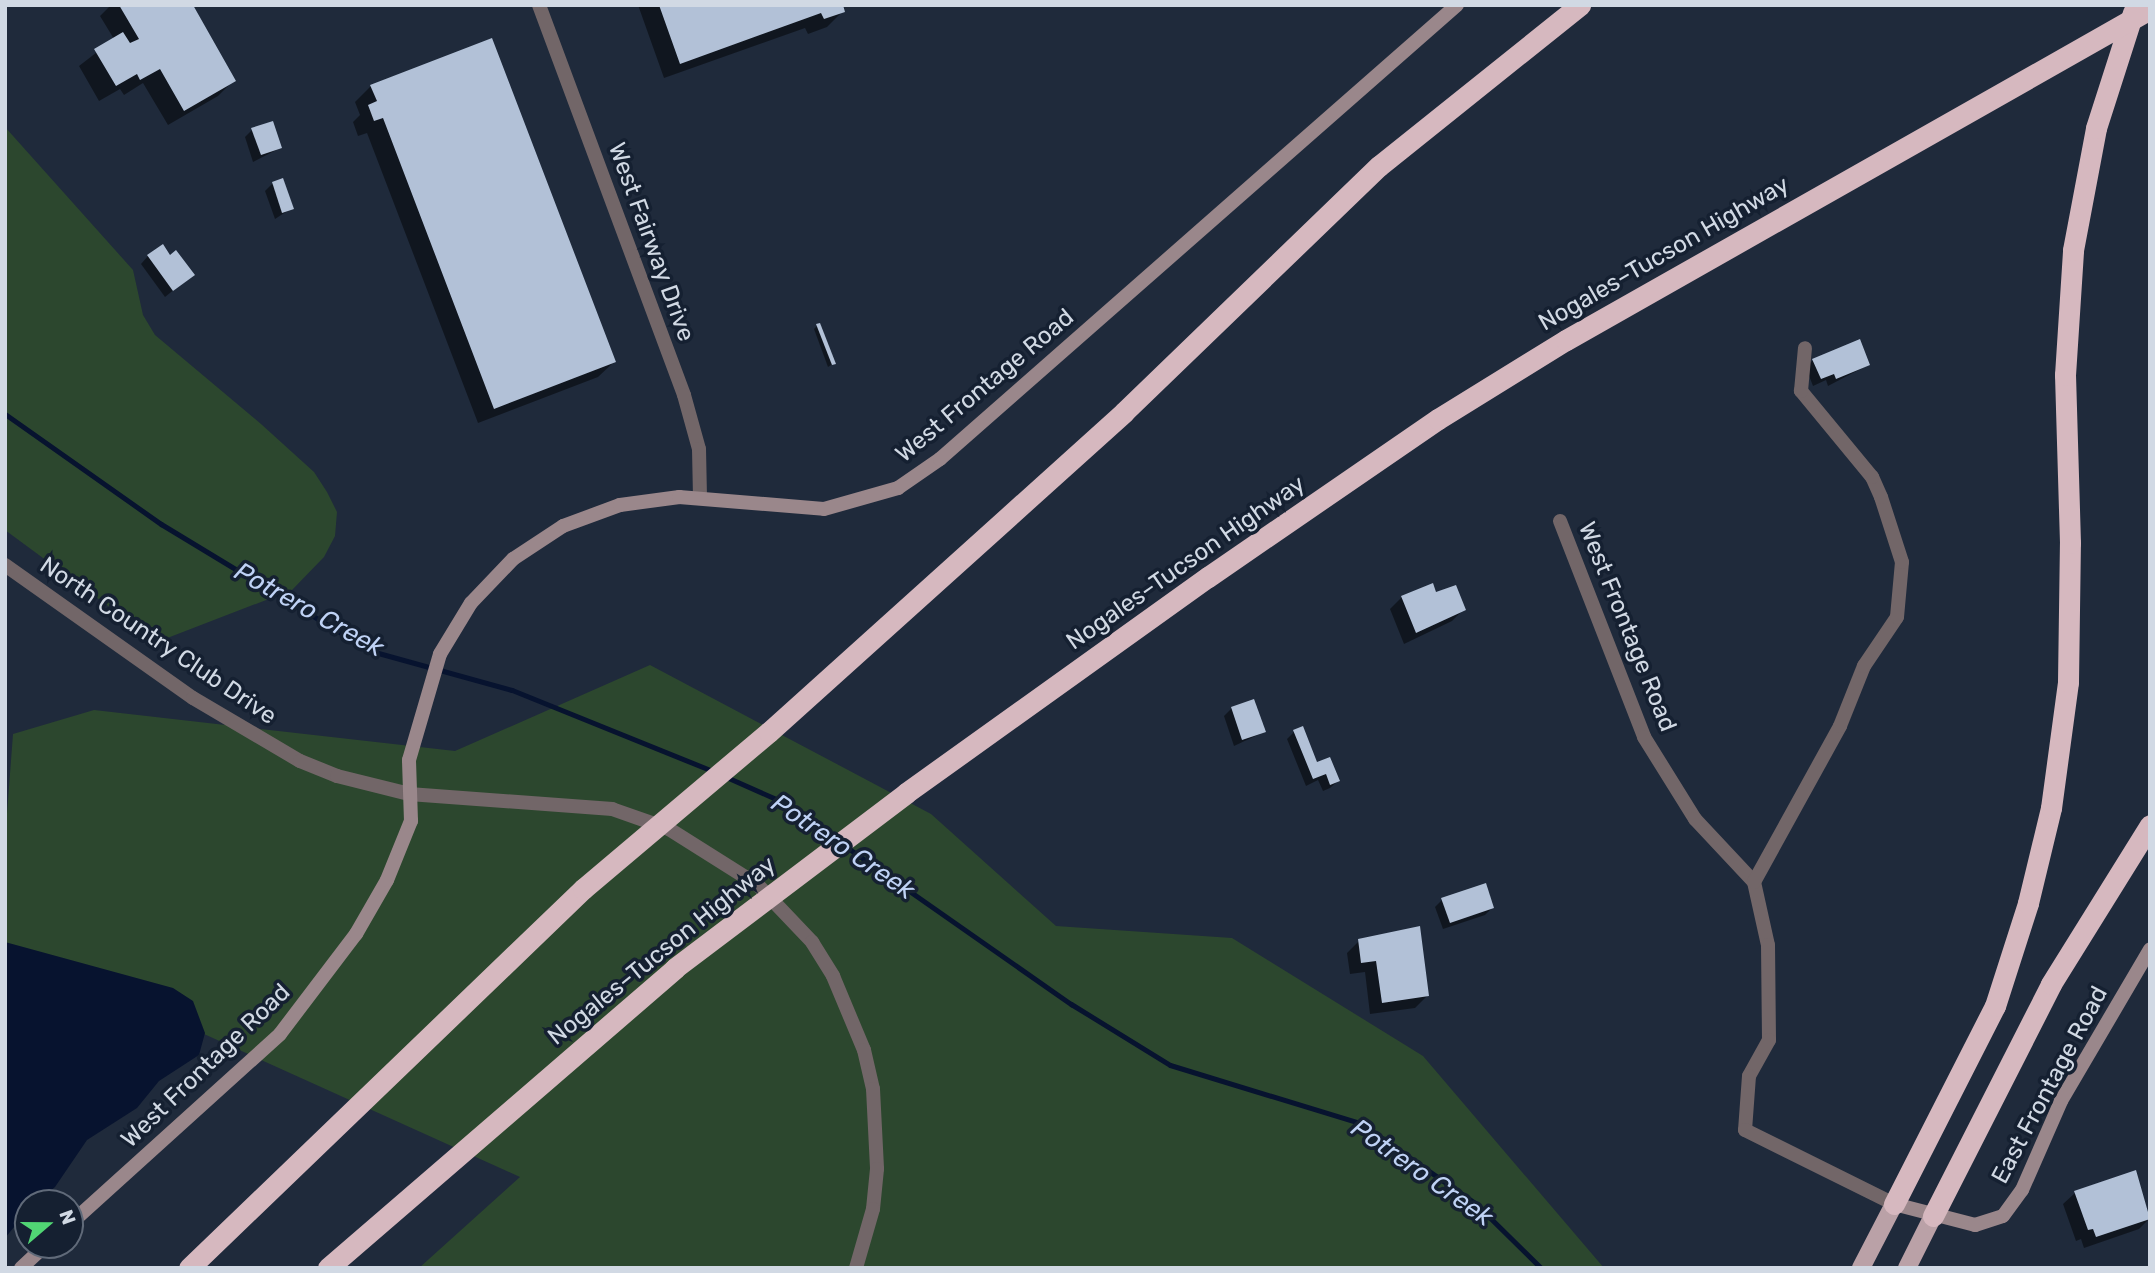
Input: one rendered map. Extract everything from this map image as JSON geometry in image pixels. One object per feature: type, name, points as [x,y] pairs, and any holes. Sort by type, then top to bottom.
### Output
[{"type":"highway","points":[[189,1268],[583,889],[769,732],[1124,412],[1379,166],[1580,5]]},
{"type":"highway","points":[[1894,1204],[1995,1006],[2028,903],[2051,808],[2068,682],[2070,543],[2065,375],[2073,250],[2107,92],[2136,5]]},
{"type":"highway","name":"Nogales–Tucson Highway","points":[[328,1268],[675,968],[906,793],[1438,419],[1566,340],[2150,9]]},
{"type":"highway","points":[[1933,1216],[2051,984],[2150,825]]},
{"type":"main road","points":[[1861,1268],[1894,1204]]},
{"type":"main road","points":[[1906,1268],[1933,1216]]},
{"type":"street","name":"West Fairway Drive","points":[[539,5],[684,395],[699,449],[700,498]]},
{"type":"street","name":"West Frontage Road","points":[[84,1211],[280,1034],[321,986],[387,880],[411,821],[409,760],[418,721],[451,634],[491,580],[563,526],[620,505],[700,498],[824,509],[874,498],[920,474],[1457,5]]},
{"type":"street","points":[[1754,883],[1840,726],[1864,666],[1897,617],[1902,562],[1881,497],[1872,477],[1801,391],[1805,348]]},
{"type":"street","name":"West Frontage Road","points":[[1560,521],[1644,737],[1695,819],[1754,883],[1768,945],[1769,1040],[1749,1076],[1745,1130],[1894,1204]]},
{"type":"street","name":"North Country Club Drive","points":[[5,565],[193,698],[264,741],[337,776],[409,794],[612,810],[669,829],[728,863],[786,910],[833,976],[864,1049],[876,1115],[877,1169],[873,1209],[856,1268]]},
{"type":"street","name":"East Frontage Road","points":[[1894,1204],[1975,1225],[2003,1216],[2022,1190],[2061,1101],[2150,949]]},
{"type":"green space","points":[[5,127],[133,270],[143,315],[155,335],[314,472],[327,492],[337,512],[335,536],[324,557],[292,590],[157,642],[5,530]]},
{"type":"green space","points":[[650,665],[931,814],[1056,926],[1232,938],[1423,1056],[1604,1268],[419,1268],[520,1177],[5,944],[5,840],[13,734],[94,710],[455,751]]},
{"type":"water","points":[[5,942],[173,988],[193,1001],[205,1033],[199,1055],[159,1081],[137,1108],[87,1140],[53,1189],[14,1189],[14,1227],[5,1238]]},
{"type":"building","points":[[119,5],[193,5],[236,81],[184,111],[160,69],[140,80],[137,74],[116,86],[94,49],[123,32],[130,43],[139,39]]},
{"type":"building","points":[[659,5],[843,5],[845,12],[824,19],[821,13],[680,64]]},
{"type":"building","points":[[492,38],[616,362],[494,409],[383,118],[374,121],[368,105],[377,101],[370,85]]},
{"type":"building","points":[[273,121],[282,148],[261,155],[251,128]]},
{"type":"building","points":[[283,178],[294,209],[282,213],[272,182]]},
{"type":"building","points":[[163,244],[170,255],[176,250],[195,275],[173,291],[147,255]]},
{"type":"building","points":[[820,323],[836,364],[832,365],[816,324]]},
{"type":"building","points":[[1860,339],[1870,365],[1836,379],[1834,374],[1821,379],[1812,359]]},
{"type":"building","points":[[1433,583],[1436,592],[1456,585],[1466,610],[1416,633],[1401,596]]},
{"type":"building","points":[[1254,699],[1266,732],[1242,740],[1231,707]]},
{"type":"building","points":[[1303,726],[1317,762],[1330,757],[1340,781],[1330,785],[1326,774],[1313,779],[1293,730]]},
{"type":"building","points":[[1486,883],[1494,908],[1450,923],[1441,898]]},
{"type":"building","points":[[1420,926],[1429,996],[1382,1003],[1376,961],[1361,963],[1358,939]]},
{"type":"building","points":[[2136,1170],[2150,1219],[2096,1237],[2093,1229],[2088,1230],[2074,1191]]},
{"type":"waterway","name":"Potrero Creek","points":[[5,414],[161,524],[371,651],[512,690],[715,772]]},
{"type":"waterway","name":"Potrero Creek","points":[[724,776],[785,803],[837,840]]},
{"type":"waterway","name":"Potrero Creek","points":[[845,846],[1071,1004],[1170,1065],[1360,1123],[1476,1204],[1541,1268]]}]
